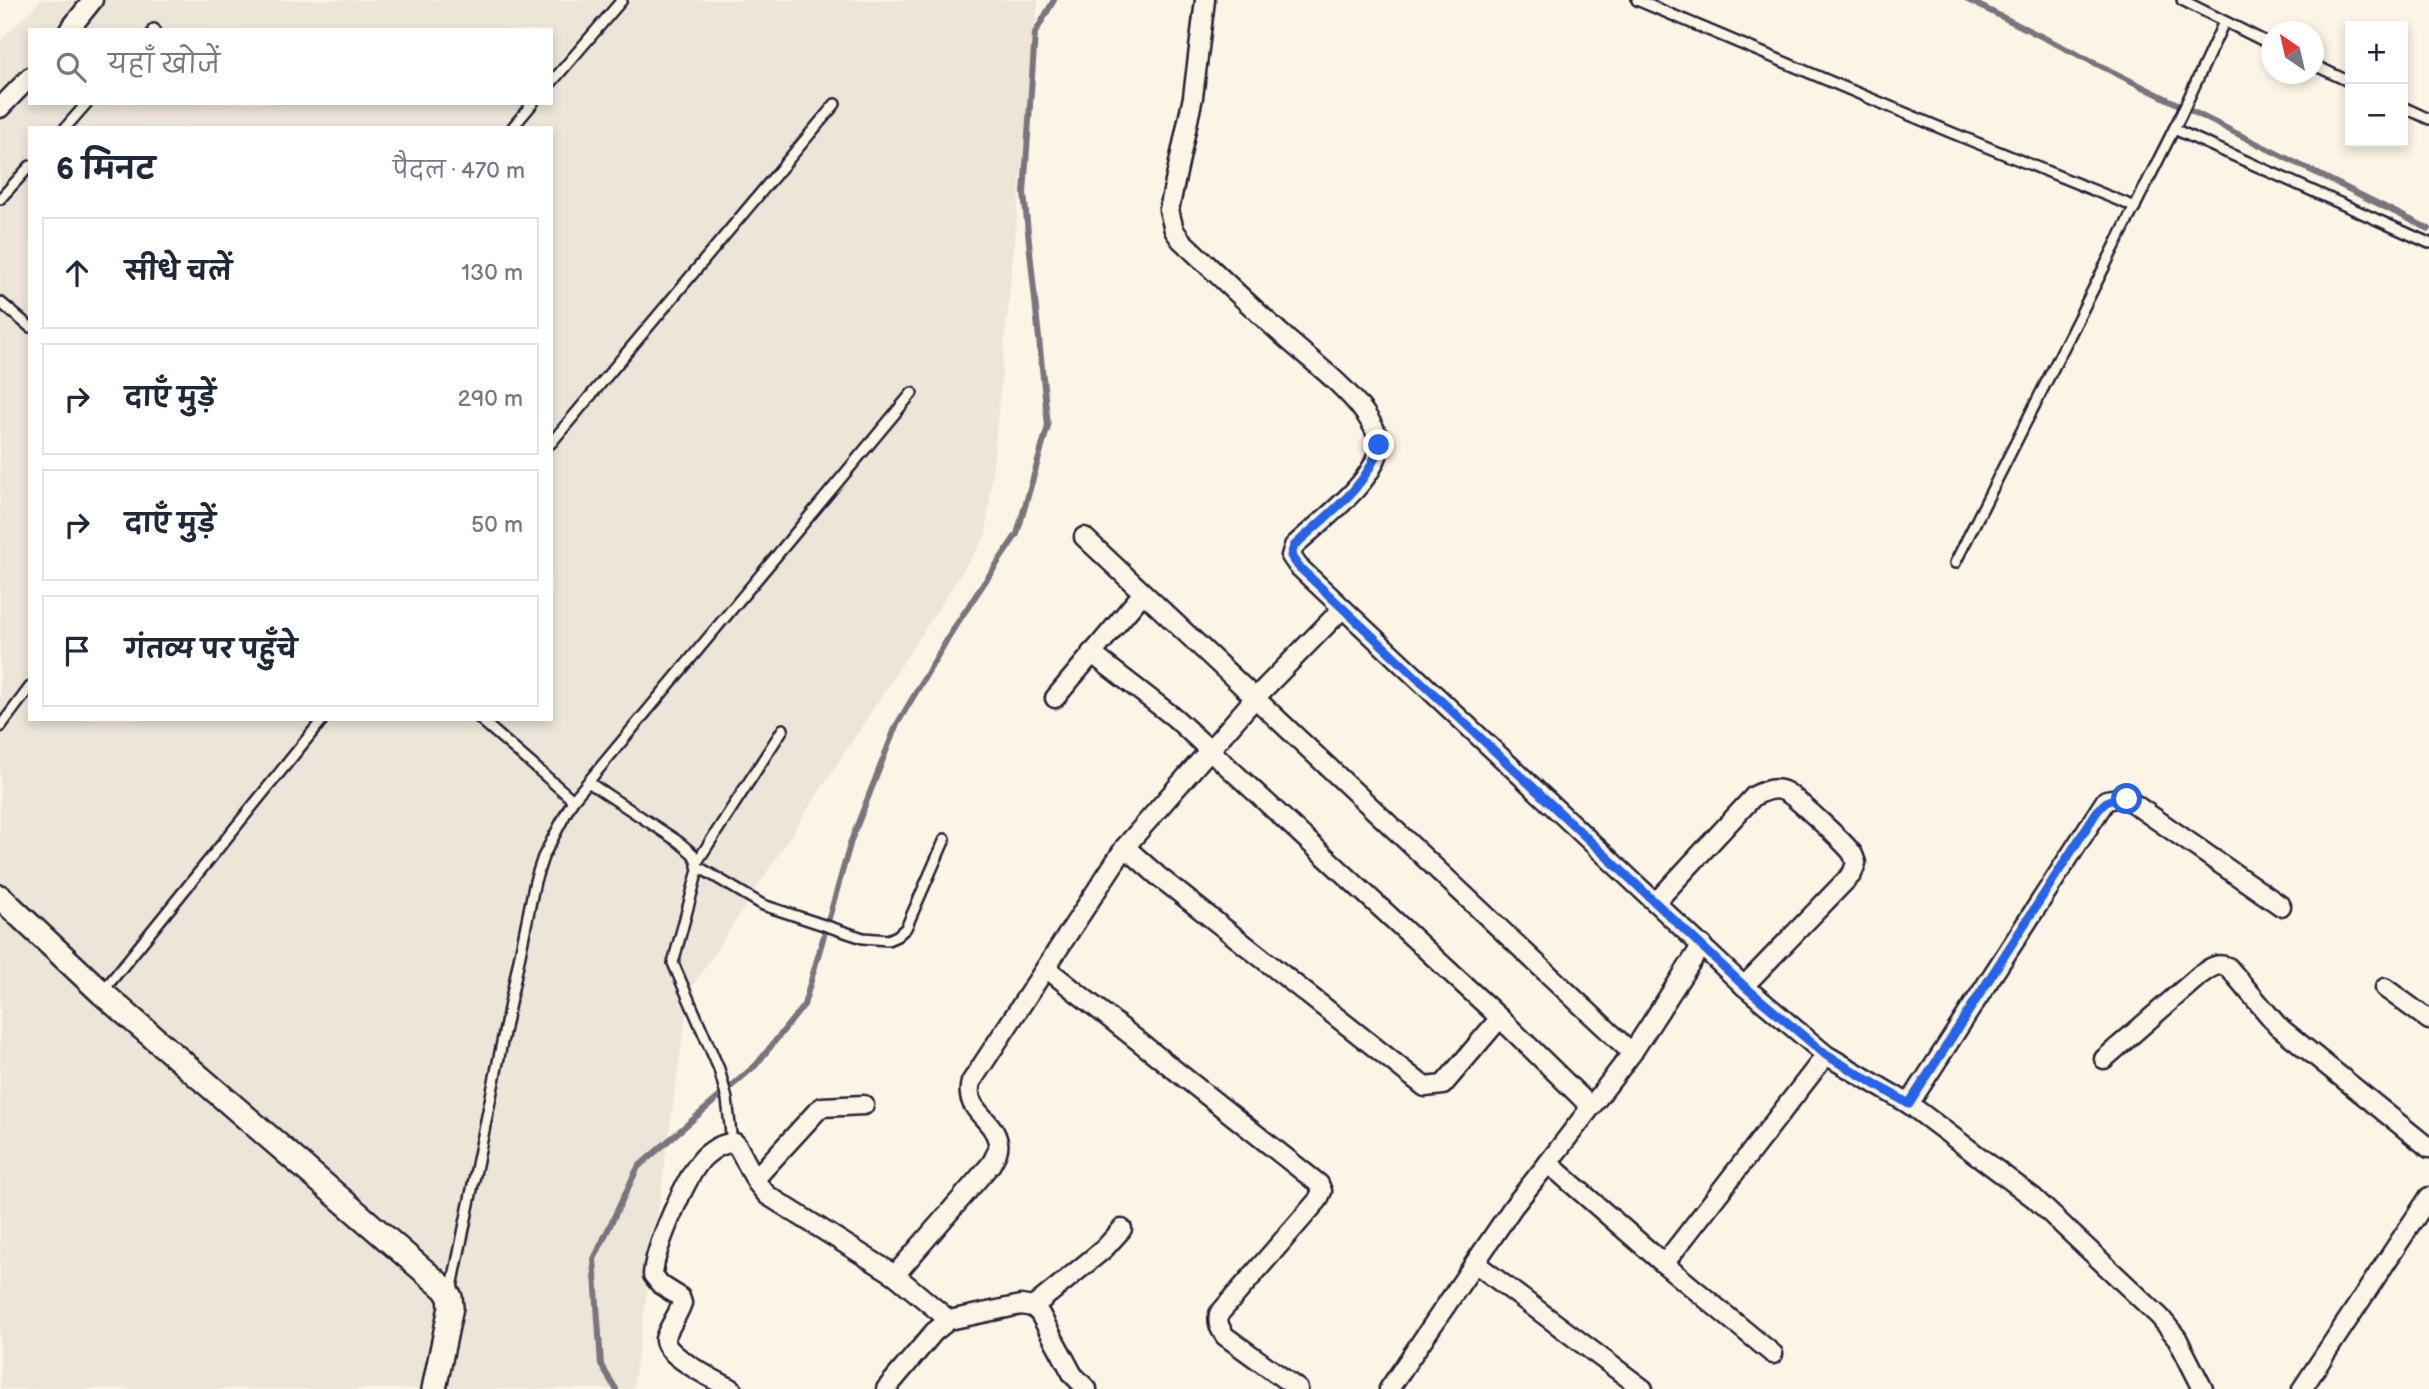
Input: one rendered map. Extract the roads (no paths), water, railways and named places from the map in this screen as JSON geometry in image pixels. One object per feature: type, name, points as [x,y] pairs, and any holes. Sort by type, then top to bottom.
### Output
[{"type":"street","points":[[71,28],[93,0]]},
{"type":"street","points":[[1205,0],[1193,97],[1169,210],[1170,220],[1181,240],[1342,388],[1363,411],[1374,428],[1379,445],[1367,476],[1294,546],[1291,556],[1298,566],[1744,986],[1826,1055],[1909,1104],[2034,1198],[2160,1317],[2177,1338],[2203,1389]]},
{"type":"street","points":[[0,108],[28,79]]},
{"type":"street","points":[[1084,537],[1632,1054]]},
{"type":"street","points":[[1055,698],[1143,593]]},
{"type":"street","points":[[895,1275],[991,1164],[998,1150],[998,1142],[971,1102],[968,1092],[971,1082],[1125,847],[1255,698],[1342,609]]},
{"type":"street","points":[[1091,653],[1175,718],[1500,1018],[1591,1107]]},
{"type":"street","points":[[1656,902],[1754,796],[1763,791],[1774,789],[1787,792],[1843,844],[1852,853],[1856,863],[1852,874],[1744,986]]},
{"type":"street","points":[[1909,1104],[2106,800],[2127,799],[2281,906]]},
{"type":"street","points":[[1125,847],[1425,1087],[1443,1084],[1500,1018]]},
{"type":"street","points":[[0,897],[102,993],[435,1278],[450,1297],[449,1318],[434,1389]]},
{"type":"street","points":[[1390,1389],[1513,1207],[1632,1054],[1702,945]]},
{"type":"street","points":[[2104,1059],[2200,975],[2213,966],[2221,965],[2228,967],[2278,1026],[2429,1148]]},
{"type":"street","points":[[1046,968],[1319,1184],[1322,1191],[1318,1200],[1219,1314],[1218,1319],[1218,1326],[1225,1336],[1298,1389]]},
{"type":"street","points":[[2385,988],[2429,1020]]},
{"type":"street","points":[[1664,1264],[1826,1055]]},
{"type":"street","points":[[755,1179],[822,1107],[864,1105]]},
{"type":"street","points":[[732,1389],[678,1358],[667,1346],[665,1340],[682,1303],[680,1297],[661,1285],[653,1275],[658,1249],[675,1206],[698,1166],[720,1146],[732,1143],[737,1147],[767,1195],[895,1275],[949,1320]]},
{"type":"street","points":[[1548,1163],[1773,1354]]},
{"type":"street","points":[[2302,1389],[2429,1197]]},
{"type":"street","points":[[1033,1307],[1104,1249],[1122,1228]]},
{"type":"street","points":[[1475,1263],[1643,1389]]},
{"type":"street","points":[[887,1389],[934,1332],[949,1320],[1021,1305],[1033,1307],[1040,1314],[1073,1375],[1087,1389]]},
{"type":"lane","points":[[553,81],[622,0]]},
{"type":"lane","points":[[1637,0],[2135,207]]},
{"type":"lane","points":[[2182,0],[2261,40]]},
{"type":"lane","points":[[1955,563],[2180,117],[2224,22]]},
{"type":"lane","points":[[2324,70],[2345,80]]},
{"type":"lane","points":[[553,441],[835,104]]},
{"type":"lane","points":[[67,126],[85,105]]},
{"type":"lane","points":[[514,126],[531,105]]},
{"type":"lane","points":[[2408,110],[2429,120]]},
{"type":"lane","points":[[2174,129],[2429,243]]},
{"type":"lane","points":[[0,199],[28,168]]},
{"type":"lane","points":[[0,302],[28,325]]},
{"type":"lane","points":[[450,1297],[535,881],[543,857],[573,800],[912,393]]},
{"type":"lane","points":[[0,727],[28,690]]},
{"type":"lane","points":[[102,993],[321,721]]},
{"type":"lane","points":[[482,721],[573,800]]},
{"type":"lane","points":[[732,1143],[722,1078],[673,963],[697,864],[783,729]]},
{"type":"lane","points":[[588,782],[679,842],[693,854],[697,864],[763,905],[863,938],[888,940],[906,928],[945,839]]},
{"type":"waterway","points":[[616,1389],[601,1365],[594,1259],[638,1167],[756,1065],[804,1005],[851,841],[896,726],[954,628],[1017,534],[1048,426],[1024,193],[1035,33],[1054,0]]},
{"type":"waterway","points":[[1968,0],[2429,229]]}]
